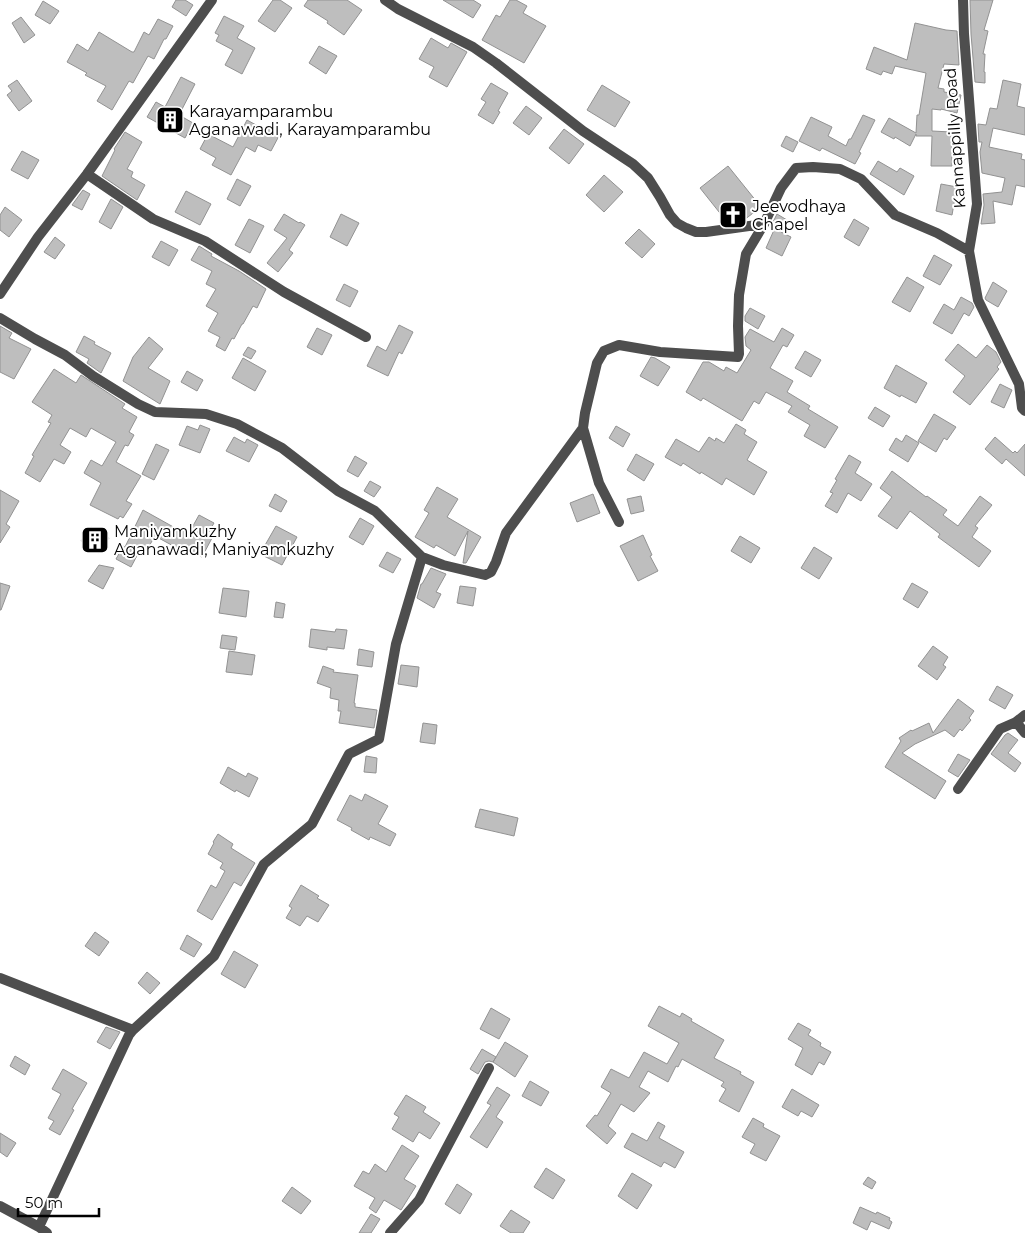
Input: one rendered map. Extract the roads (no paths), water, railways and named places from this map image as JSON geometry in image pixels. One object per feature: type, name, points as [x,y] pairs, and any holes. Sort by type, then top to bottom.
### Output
[{"type":"street","points":[[0,294],[38,237],[88,174],[212,0]]},
{"type":"street","points":[[385,0],[398,9],[473,47],[496,62],[584,130],[641,170],[670,215],[686,228],[696,232],[706,232],[764,224]]},
{"type":"street","name":"Kannappilly Road","points":[[963,0],[977,204],[969,251],[978,300],[1019,384],[1022,408],[1025,411]]},
{"type":"street","points":[[0,318],[65,355],[138,404],[155,412],[206,414],[237,424],[282,448],[338,491],[375,511],[422,557],[443,565],[484,575],[491,572],[506,533],[583,428],[597,363],[604,351],[619,345],[660,352],[738,357],[739,295],[746,254],[764,224],[781,188],[796,168],[840,169],[861,179],[896,215],[937,233],[969,251]]},
{"type":"street","points":[[88,174],[153,219],[205,241],[284,292],[366,337]]},
{"type":"street","points":[[583,428],[599,483],[619,522]]},
{"type":"street","points":[[0,1206],[43,1230],[129,1035],[214,956],[264,864],[312,824],[349,754],[379,739],[396,644],[422,557]]},
{"type":"street","points":[[958,789],[1000,729],[1016,722],[1025,715]]},
{"type":"street","points":[[1016,722],[1025,733]]},
{"type":"street","points":[[0,978],[133,1030]]},
{"type":"street","points":[[390,1233],[419,1200],[489,1068]]},
{"type":"place","name":"Karayamparambu Aganawadi, Karayamparambu","points":[[170,120]]},
{"type":"place","name":"Jeevodhaya Chapel","points":[[733,215]]},
{"type":"place","name":"Maniyamkuzhy Aganawadi, Maniyamkuzhy","points":[[95,540]]}]
